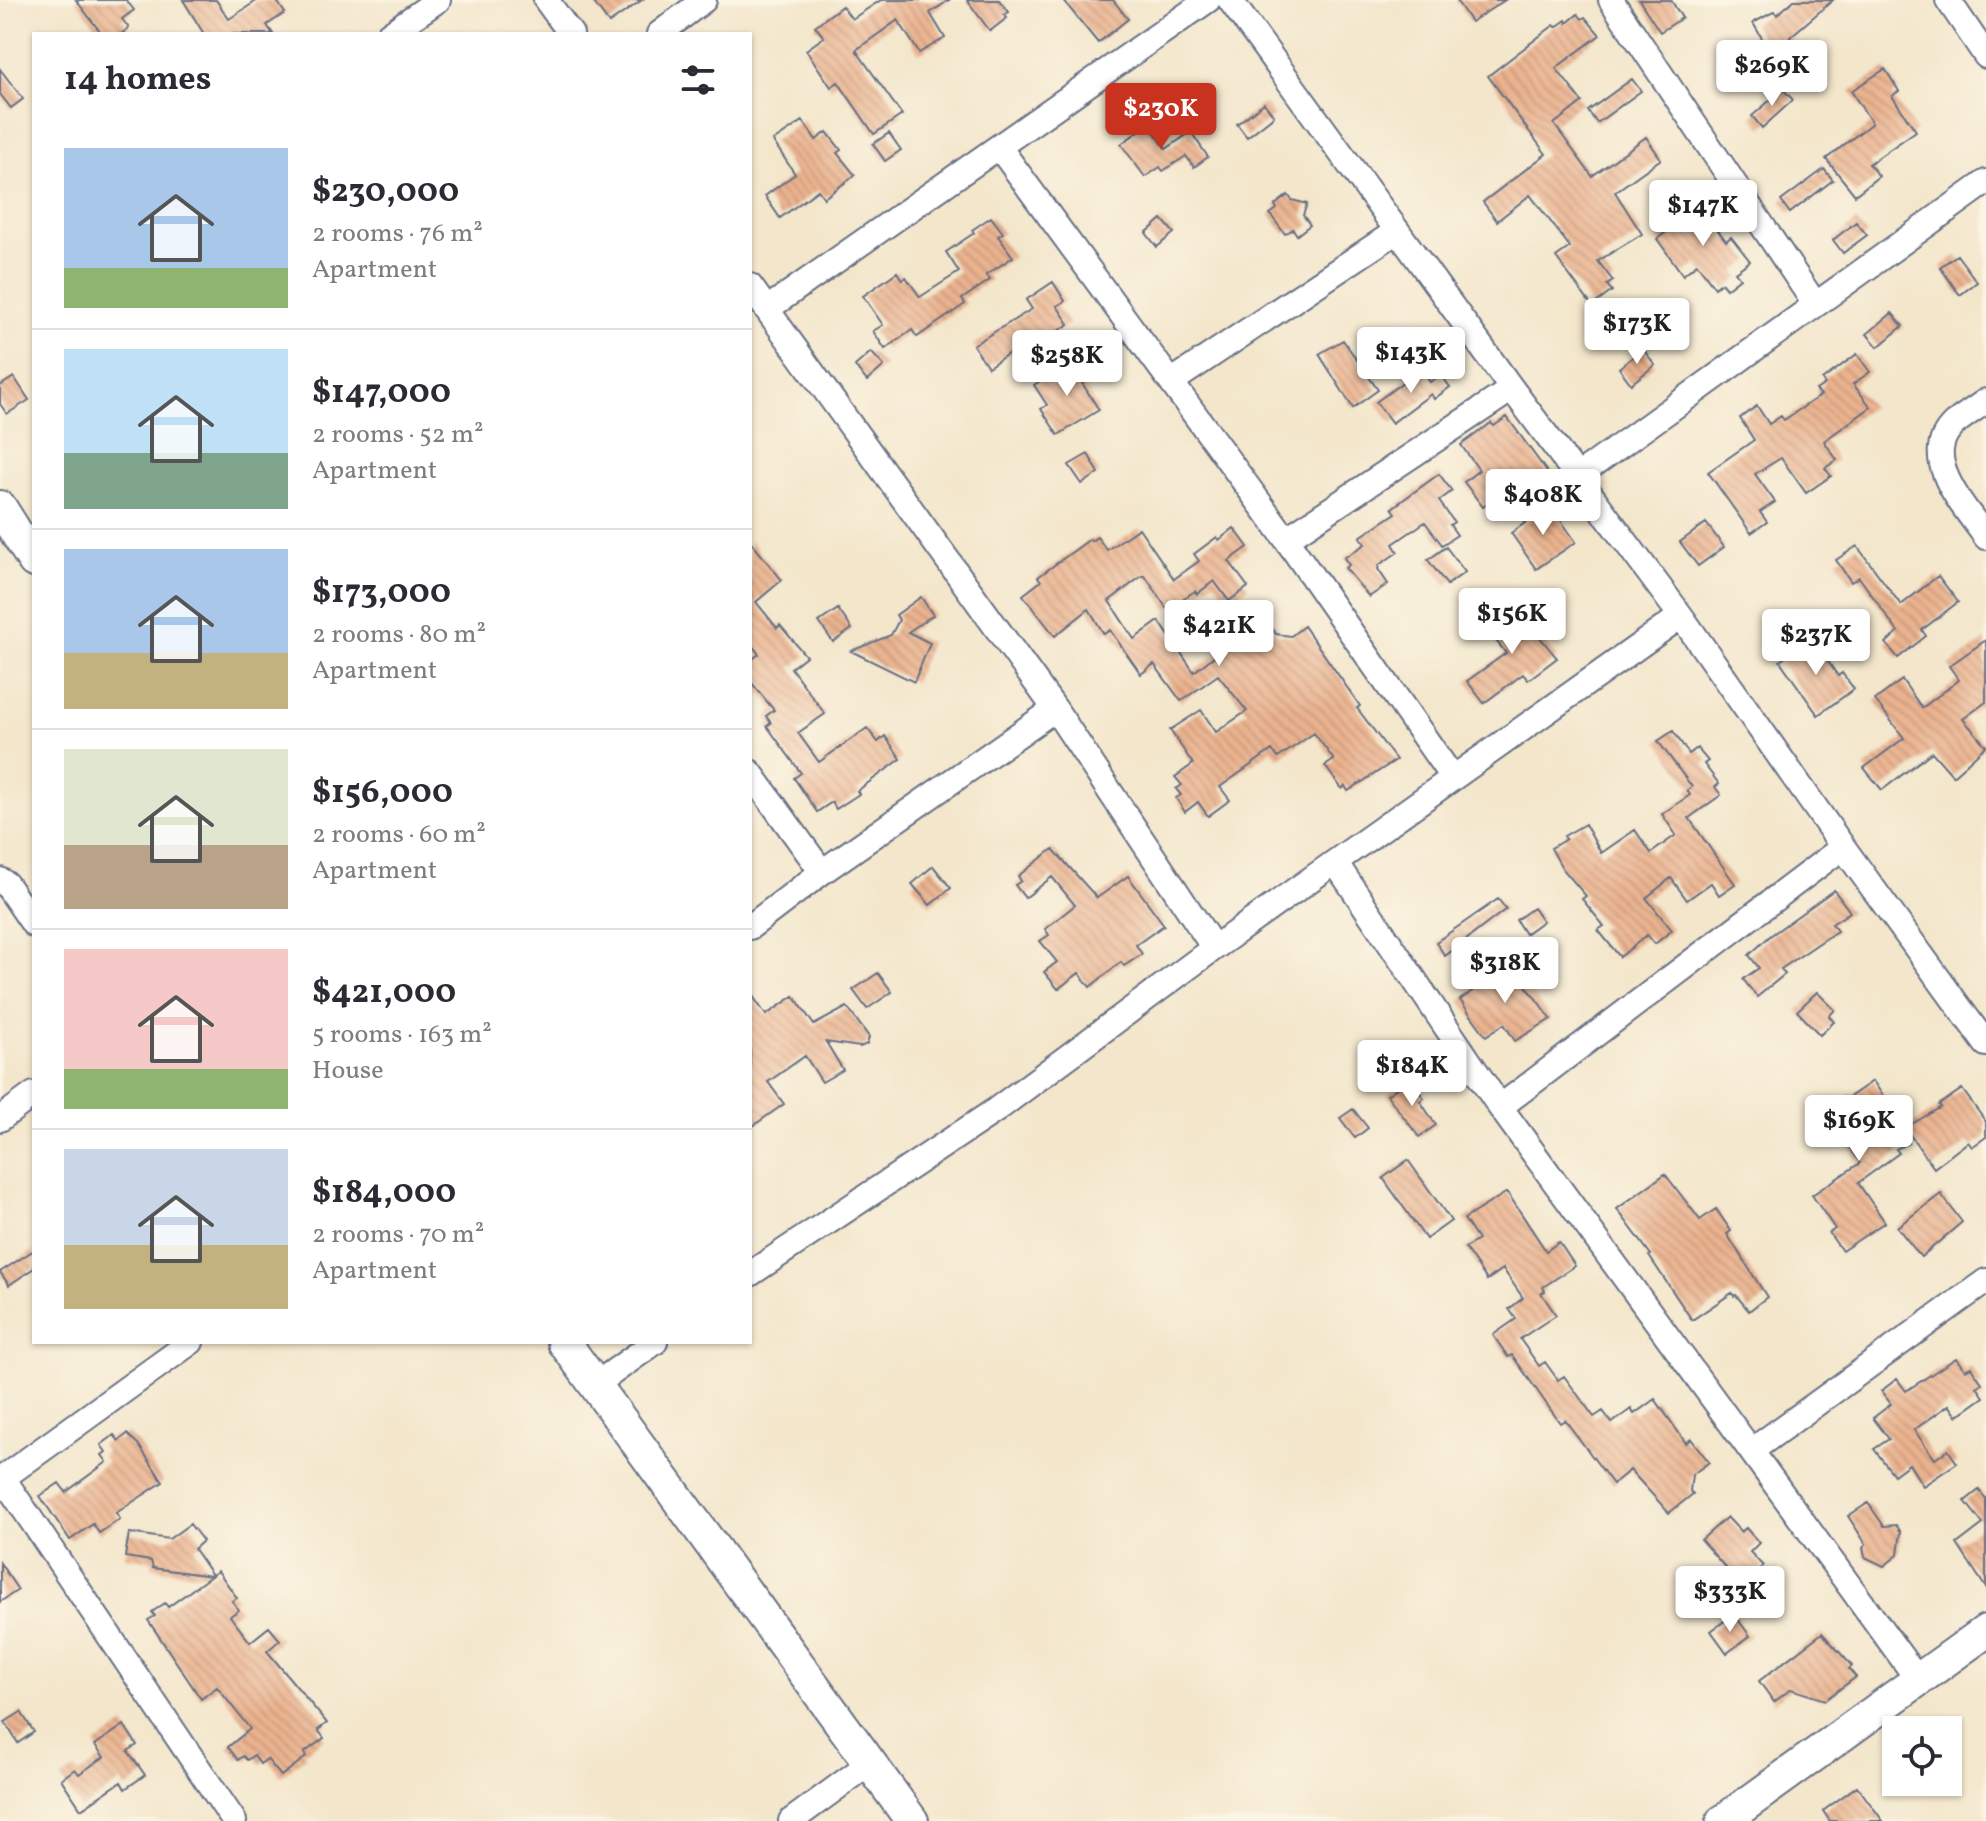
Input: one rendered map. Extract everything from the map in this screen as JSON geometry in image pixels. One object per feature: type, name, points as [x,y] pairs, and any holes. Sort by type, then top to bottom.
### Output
[{"type":"street","points":[[392,32],[438,0]]},
{"type":"street","points":[[546,0],[570,32]]},
{"type":"street","points":[[662,32],[704,0]]},
{"type":"street","points":[[767,309],[1208,0]]},
{"type":"street","points":[[1230,0],[1681,616],[1986,1044]]},
{"type":"street","points":[[1611,0],[1815,304]]},
{"type":"street","points":[[1948,0],[1986,56]]},
{"type":"street","points":[[999,147],[1286,539],[1452,777]]},
{"type":"street","points":[[1578,476],[1986,182]]},
{"type":"street","points":[[1171,382],[1397,231]]},
{"type":"street","points":[[752,289],[1055,709],[1214,948]]},
{"type":"street","points":[[1286,539],[1512,389]]},
{"type":"street","points":[[1986,401],[1954,424],[1946,435],[1942,462],[1944,477],[1986,537]]},
{"type":"street","points":[[0,507],[32,558]]},
{"type":"street","points":[[752,1273],[996,1110],[1214,948],[1681,616]]},
{"type":"street","points":[[752,925],[822,872],[1055,709]]},
{"type":"street","points":[[752,775],[822,872]]},
{"type":"street","points":[[1500,1107],[1843,847]]},
{"type":"street","points":[[1335,862],[1500,1107],[1919,1681]]},
{"type":"street","points":[[0,880],[32,922]]},
{"type":"street","points":[[0,1119],[32,1095]]},
{"type":"street","points":[[1751,1451],[1986,1281]]},
{"type":"street","points":[[188,1344],[2,1479],[234,1821]]},
{"type":"street","points":[[565,1344],[912,1821]]},
{"type":"street","points":[[595,1385],[652,1344]]},
{"type":"street","points":[[1723,1821],[1986,1631]]},
{"type":"street","points":[[791,1821],[870,1763]]},
{"type":"building","points":[[76,0],[126,0],[134,10],[122,19],[129,28],[124,32],[100,32]]},
{"type":"building","points":[[183,0],[216,0],[229,19],[258,0],[276,0],[285,13],[267,25],[272,32],[203,32]]},
{"type":"building","points":[[592,0],[642,0],[609,23]]},
{"type":"building","points":[[881,0],[949,0],[930,13],[945,38],[919,53],[898,20],[856,50],[902,115],[874,134],[838,82],[831,87],[806,50],[824,37],[815,26],[842,6],[852,19]]},
{"type":"building","points":[[967,0],[999,0],[1009,12],[1004,15],[1007,18],[990,31]]},
{"type":"building","points":[[1063,0],[1113,0],[1128,19],[1098,43]]},
{"type":"building","points":[[1456,0],[1505,0],[1471,22]]},
{"type":"building","points":[[1639,0],[1671,0],[1682,18],[1660,32]]},
{"type":"building","points":[[1794,0],[1833,0],[1790,37],[1791,40],[1773,50],[1770,45],[1767,47],[1753,23],[1775,11],[1777,15]]},
{"type":"building","points":[[1578,14],[1582,19],[1585,17],[1600,35],[1556,68],[1582,102],[1554,124],[1592,176],[1646,137],[1661,159],[1615,192],[1642,234],[1598,261],[1613,281],[1607,285],[1612,291],[1592,306],[1556,257],[1570,247],[1530,195],[1497,221],[1483,202],[1546,154],[1488,76],[1554,25],[1556,27],[1566,20],[1567,23]]},
{"type":"building","points":[[0,69],[23,99],[11,108],[0,94]]},
{"type":"building","points":[[1885,69],[1899,91],[1892,96],[1916,131],[1869,164],[1879,176],[1855,195],[1826,159],[1872,123],[1851,91]]},
{"type":"building","points":[[1632,79],[1641,91],[1597,123],[1588,111]]},
{"type":"building","points":[[1783,89],[1793,100],[1762,128],[1752,116]]},
{"type":"building","points":[[1264,103],[1274,116],[1247,137],[1237,124]]},
{"type":"building","points":[[803,121],[816,140],[827,132],[841,150],[837,153],[855,175],[824,198],[818,190],[780,218],[765,196],[795,174],[773,141]]},
{"type":"building","points":[[1149,124],[1166,149],[1191,132],[1208,157],[1194,167],[1186,156],[1163,171],[1160,167],[1145,177],[1121,144]]},
{"type":"building","points":[[889,133],[901,150],[885,161],[873,144]]},
{"type":"building","points":[[1824,169],[1833,180],[1790,213],[1781,201]]},
{"type":"building","points":[[1288,195],[1292,200],[1307,204],[1303,215],[1310,225],[1297,235],[1293,229],[1285,234],[1270,214],[1277,209],[1275,205]]},
{"type":"building","points":[[1696,201],[1726,241],[1731,237],[1750,261],[1735,272],[1740,278],[1726,289],[1721,283],[1715,288],[1697,264],[1683,275],[1657,239],[1681,221],[1677,216]]},
{"type":"building","points":[[991,217],[1003,233],[998,236],[1013,257],[986,275],[990,280],[962,299],[965,304],[917,337],[912,330],[885,349],[873,331],[883,325],[863,296],[897,272],[902,280],[906,277],[920,297],[959,272],[946,252]]},
{"type":"building","points":[[1162,219],[1174,233],[1157,247],[1146,233]]},
{"type":"building","points":[[1856,222],[1867,235],[1843,253],[1833,240]]},
{"type":"building","points":[[1957,255],[1977,282],[1960,295],[1940,267]]},
{"type":"building","points":[[1053,282],[1065,301],[1057,306],[1069,324],[1032,348],[1030,345],[1013,356],[1011,352],[988,367],[973,345],[1032,309],[1026,300]]},
{"type":"building","points":[[1892,313],[1903,326],[1878,347],[1867,334]]},
{"type":"building","points":[[1343,340],[1378,390],[1353,408],[1319,354]]},
{"type":"building","points":[[1643,349],[1655,365],[1631,384],[1619,368]]},
{"type":"building","points":[[871,352],[884,366],[867,381],[855,366]]},
{"type":"building","points":[[1857,354],[1870,372],[1853,384],[1871,407],[1824,441],[1837,460],[1825,468],[1831,476],[1806,493],[1781,458],[1755,474],[1775,502],[1760,512],[1767,522],[1751,533],[1708,472],[1754,440],[1740,418],[1757,406],[1769,424],[1781,416],[1784,420],[1821,395],[1816,390],[1825,384],[1822,380]]},
{"type":"building","points":[[1083,362],[1092,377],[1082,383],[1099,410],[1058,435],[1041,409],[1047,405],[1034,385],[1063,367],[1066,372]]},
{"type":"building","points":[[1414,374],[1417,378],[1424,374],[1430,382],[1441,375],[1450,387],[1434,399],[1431,394],[1392,423],[1376,402]]},
{"type":"building","points":[[14,377],[29,400],[7,414],[0,404],[0,386]]},
{"type":"building","points":[[1507,417],[1547,472],[1532,482],[1527,474],[1483,507],[1464,482],[1479,470],[1461,445],[1491,423],[1494,426]]},
{"type":"building","points":[[1088,454],[1099,473],[1082,484],[1069,465]]},
{"type":"building","points":[[1439,474],[1452,491],[1439,501],[1454,522],[1450,525],[1457,535],[1442,545],[1425,522],[1393,544],[1398,552],[1379,565],[1378,569],[1388,584],[1369,597],[1345,568],[1349,565],[1344,558],[1365,544],[1360,537],[1396,513],[1392,508]]},
{"type":"building","points":[[1550,505],[1576,542],[1536,569],[1511,533]]},
{"type":"building","points":[[1706,523],[1724,547],[1698,566],[1680,542]]},
{"type":"building","points":[[1139,528],[1174,579],[1199,561],[1194,554],[1234,528],[1248,547],[1229,561],[1248,587],[1229,601],[1214,581],[1197,594],[1195,591],[1167,609],[1142,576],[1109,601],[1134,639],[1159,621],[1194,672],[1263,617],[1276,634],[1291,636],[1304,626],[1360,706],[1357,708],[1396,760],[1348,791],[1345,786],[1342,789],[1325,766],[1334,760],[1314,733],[1278,758],[1272,750],[1220,787],[1230,800],[1208,816],[1198,802],[1185,812],[1176,798],[1181,795],[1176,789],[1182,785],[1175,777],[1193,764],[1170,730],[1201,710],[1216,732],[1247,711],[1218,675],[1181,701],[1154,664],[1141,674],[1110,630],[1104,634],[1089,609],[1055,636],[1023,595],[1041,581],[1038,577],[1090,539],[1097,537],[1107,550]]},
{"type":"building","points":[[752,543],[782,580],[756,602],[806,656],[791,668],[825,714],[798,733],[819,762],[867,728],[878,742],[885,736],[901,759],[836,809],[832,802],[817,812],[794,778],[801,773],[767,726],[771,723],[766,716],[774,710],[752,683],[752,659],[759,654],[752,645]]},
{"type":"building","points":[[1857,546],[1901,605],[1938,576],[1958,602],[1922,630],[1926,636],[1898,658],[1886,643],[1898,632],[1859,577],[1851,582],[1836,560]]},
{"type":"building","points":[[1446,547],[1465,572],[1447,585],[1428,560]]},
{"type":"building","points":[[921,597],[933,615],[908,632],[930,643],[914,682],[851,651],[891,635],[899,620],[896,615]]},
{"type":"building","points":[[1516,608],[1557,658],[1528,680],[1523,674],[1484,703],[1467,681],[1506,653],[1488,631]]},
{"type":"building","points":[[838,609],[852,629],[833,642],[819,622]]},
{"type":"building","points":[[1812,638],[1838,676],[1842,673],[1854,689],[1818,715],[1780,661]]},
{"type":"building","points":[[1986,640],[1986,702],[1963,719],[1986,746],[1953,776],[1932,752],[1882,790],[1864,768],[1904,738],[1875,700],[1902,680],[1922,708],[1959,680],[1949,666]]},
{"type":"building","points":[[1673,731],[1689,754],[1697,748],[1708,761],[1704,764],[1719,784],[1715,787],[1721,795],[1689,818],[1735,884],[1719,895],[1711,883],[1687,900],[1671,878],[1646,898],[1672,930],[1655,944],[1647,935],[1620,957],[1598,930],[1604,926],[1582,899],[1586,896],[1562,868],[1551,848],[1585,824],[1601,853],[1635,830],[1651,853],[1676,835],[1662,814],[1690,795],[1687,790],[1692,787],[1658,741]]},
{"type":"building","points":[[1053,849],[1097,898],[1128,876],[1164,925],[1136,945],[1142,954],[1124,966],[1121,962],[1090,987],[1079,973],[1058,989],[1044,972],[1057,962],[1040,941],[1049,935],[1045,929],[1075,905],[1052,877],[1025,898],[1015,885],[1021,881],[1018,876]]},
{"type":"building","points":[[933,866],[951,888],[930,905],[912,884]]},
{"type":"building","points":[[1834,890],[1850,912],[1832,924],[1837,931],[1781,969],[1785,974],[1757,997],[1743,979],[1759,968],[1749,955]]},
{"type":"building","points":[[1498,899],[1506,909],[1445,956],[1436,942]]},
{"type":"building","points":[[1533,908],[1543,921],[1525,934],[1516,920]]},
{"type":"building","points":[[1510,964],[1551,1019],[1515,1041],[1504,1024],[1486,1036],[1460,1000]]},
{"type":"building","points":[[878,973],[892,992],[867,1009],[853,990]]},
{"type":"building","points":[[1817,992],[1835,1010],[1829,1016],[1834,1022],[1820,1035],[1797,1011]]},
{"type":"building","points":[[752,995],[766,1015],[794,996],[814,1025],[847,1007],[869,1037],[867,1044],[860,1047],[826,1042],[843,1070],[822,1082],[805,1056],[768,1082],[784,1104],[752,1127]]},
{"type":"building","points":[[1409,1079],[1424,1098],[1420,1101],[1436,1125],[1419,1137],[1387,1095]]},
{"type":"building","points":[[1873,1081],[1888,1103],[1883,1107],[1908,1143],[1896,1149],[1899,1153],[1858,1183],[1885,1222],[1842,1251],[1829,1233],[1835,1229],[1812,1195],[1860,1163],[1824,1110]]},
{"type":"building","points":[[1962,1089],[1986,1122],[1986,1137],[1972,1147],[1968,1142],[1934,1168],[1905,1128],[1941,1107],[1939,1105]]},
{"type":"building","points":[[1353,1109],[1368,1128],[1355,1138],[1340,1118]]},
{"type":"building","points":[[1408,1160],[1451,1221],[1426,1239],[1383,1178]]},
{"type":"building","points":[[1665,1174],[1700,1220],[1716,1209],[1731,1231],[1727,1234],[1767,1297],[1749,1311],[1732,1293],[1692,1320],[1651,1255],[1617,1209]]},
{"type":"building","points":[[1507,1192],[1546,1251],[1559,1242],[1575,1266],[1543,1287],[1545,1291],[1541,1293],[1556,1315],[1520,1339],[1539,1366],[1545,1362],[1558,1380],[1564,1376],[1594,1417],[1603,1411],[1612,1423],[1631,1409],[1634,1414],[1655,1399],[1686,1443],[1691,1439],[1709,1462],[1692,1475],[1690,1491],[1693,1494],[1669,1513],[1630,1470],[1613,1484],[1565,1420],[1560,1423],[1512,1355],[1508,1357],[1493,1335],[1516,1319],[1509,1309],[1523,1298],[1503,1269],[1487,1280],[1465,1248],[1478,1240],[1464,1219]]},
{"type":"building","points":[[1941,1194],[1962,1222],[1921,1257],[1897,1227]]},
{"type":"building","points":[[32,1251],[32,1269],[9,1285],[0,1272]]},
{"type":"building","points":[[1956,1358],[1965,1370],[1971,1367],[1982,1383],[1977,1387],[1984,1397],[1957,1416],[1949,1405],[1914,1430],[1935,1459],[1948,1450],[1957,1463],[1923,1486],[1909,1464],[1894,1475],[1874,1449],[1889,1439],[1873,1418],[1891,1404],[1881,1391],[1897,1379],[1906,1391]]},
{"type":"building","points":[[127,1434],[138,1444],[163,1482],[116,1513],[120,1519],[99,1533],[93,1524],[70,1540],[40,1496],[59,1483],[66,1492],[107,1462],[101,1445],[114,1435],[119,1441]]},
{"type":"building","points":[[1979,1490],[1986,1499],[1986,1588],[1957,1544],[1983,1524],[1965,1501]]},
{"type":"building","points":[[1868,1503],[1884,1526],[1896,1525],[1901,1532],[1898,1555],[1884,1566],[1865,1557],[1863,1548],[1866,1544],[1848,1516]]},
{"type":"building","points":[[1727,1517],[1741,1532],[1746,1528],[1759,1543],[1750,1552],[1763,1566],[1741,1585],[1701,1540]]},
{"type":"building","points":[[190,1524],[203,1541],[194,1549],[212,1575],[218,1571],[237,1598],[232,1601],[239,1610],[230,1616],[250,1642],[269,1627],[280,1640],[267,1651],[327,1723],[318,1730],[324,1738],[281,1776],[267,1759],[260,1764],[254,1755],[247,1760],[243,1756],[238,1760],[228,1747],[250,1729],[217,1687],[201,1699],[148,1620],[155,1616],[152,1612],[165,1603],[168,1607],[211,1576],[153,1568],[151,1561],[125,1557],[129,1533],[169,1539]]},
{"type":"building","points":[[0,1563],[18,1590],[0,1602]]},
{"type":"building","points":[[1734,1614],[1750,1636],[1727,1653],[1711,1631]]},
{"type":"building","points":[[1822,1633],[1852,1666],[1849,1669],[1856,1677],[1825,1700],[1791,1689],[1774,1702],[1759,1681]]},
{"type":"building","points":[[21,1712],[34,1732],[18,1743],[5,1722]]},
{"type":"building","points":[[124,1725],[137,1745],[128,1751],[145,1775],[125,1789],[121,1782],[81,1809],[61,1779],[75,1769],[79,1774],[104,1757],[95,1745]]},
{"type":"building","points":[[1857,1786],[1883,1821],[1830,1821],[1823,1811]]}]
